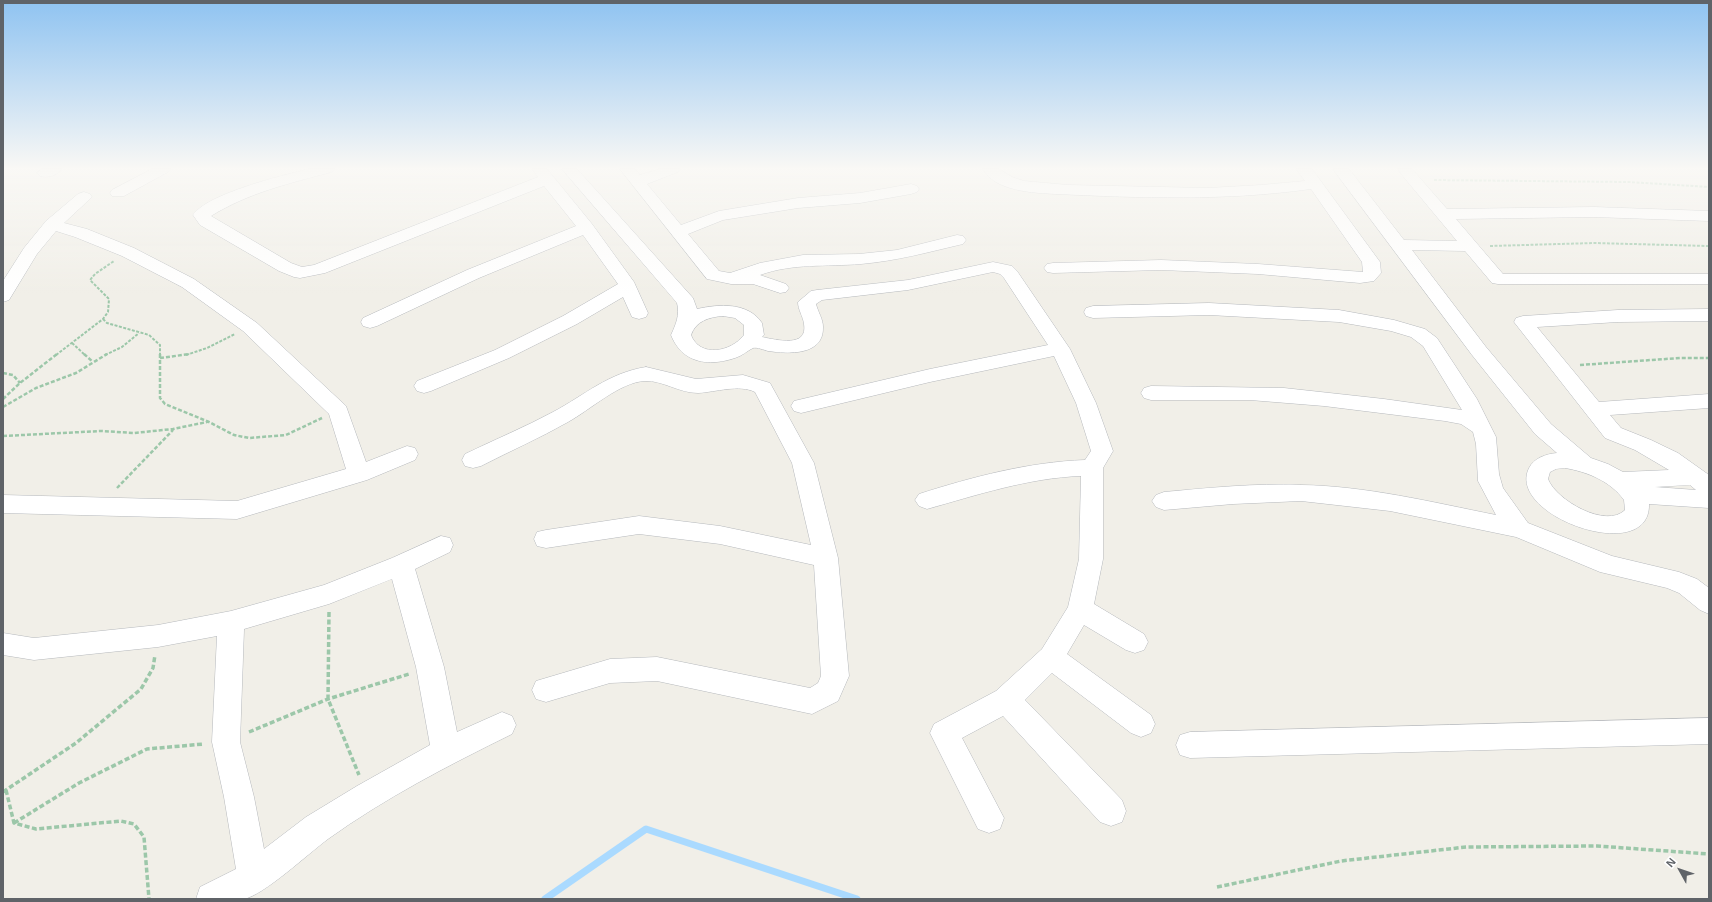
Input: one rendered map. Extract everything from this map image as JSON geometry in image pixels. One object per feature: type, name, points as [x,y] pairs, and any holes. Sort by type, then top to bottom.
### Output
[{"type":"street","points":[[3,296],[30,252],[52,225],[68,211]]},
{"type":"street","points":[[207,211],[201,215],[206,221],[285,267],[300,273],[319,268],[455,211]]},
{"type":"street","points":[[573,211],[628,286],[639,313]]},
{"type":"street","points":[[606,211],[686,302],[695,307],[717,311],[730,311],[746,317],[753,324],[752,336],[735,352],[713,356],[696,353],[685,345],[681,335],[686,324],[688,310],[686,302]]},
{"type":"street","points":[[661,211],[713,275],[731,279],[755,279],[780,288]]},
{"type":"street","points":[[678,232],[720,216],[747,211]]},
{"type":"street","points":[[1053,268],[1161,265],[1258,268],[1360,278],[1368,277],[1372,273],[1371,262],[1334,211]]},
{"type":"street","points":[[1373,211],[1479,351],[1543,429],[1582,462]]},
{"type":"street","points":[[1441,211],[1498,279],[1709,280]]},
{"type":"street","points":[[1443,214],[1594,212],[1709,216]]},
{"type":"street","points":[[52,225],[81,233],[128,252],[188,283],[250,327],[339,411],[359,474]]},
{"type":"street","points":[[370,322],[473,274],[586,228]]},
{"type":"street","points":[[1395,239],[1458,233]]},
{"type":"street","points":[[1395,239],[1470,246]]},
{"type":"street","points":[[731,279],[766,267],[803,260],[859,259],[897,255],[957,240]]},
{"type":"street","points":[[752,336],[785,347],[800,346],[810,340],[813,336],[814,326],[807,302],[810,298],[817,295],[908,285],[993,267],[1006,270],[1011,275],[1060,349],[1086,403],[1102,451],[1092,468],[1091,559],[1080,609],[1051,657],[1006,700],[944,733],[988,818]]},
{"type":"street","points":[[424,386],[502,354],[570,320],[628,286]]},
{"type":"street","points":[[1093,312],[1209,308],[1338,316],[1394,326],[1418,333],[1430,342],[1467,399],[1486,441],[1488,480],[1497,500],[1520,529]]},
{"type":"street","points":[[686,324],[699,315],[717,311]]},
{"type":"street","points":[[1703,482],[1670,459],[1643,445],[1612,433],[1523,322],[1618,316],[1709,315]]},
{"type":"street","points":[[800,406],[889,383],[976,364],[1060,349]]},
{"type":"street","points":[[696,386],[708,368],[713,356]]},
{"type":"street","points":[[473,460],[561,417],[617,382],[632,376],[646,374],[659,376],[677,383],[696,386],[743,382],[756,384],[767,394],[803,463],[826,558],[835,676],[828,692],[812,701],[657,669],[610,671],[546,690]]},
{"type":"street","points":[[1151,393],[1263,394],[1374,404],[1448,415],[1479,424]]},
{"type":"street","points":[[1594,409],[1709,400]]},
{"type":"street","points":[[1543,429],[1552,461]]},
{"type":"street","points":[[3,504],[99,508],[236,510],[359,474],[407,454]]},
{"type":"street","points":[[1565,460],[1582,462],[1602,470],[1626,487],[1638,506],[1636,516],[1627,522],[1613,525],[1596,523],[1582,519],[1556,505],[1542,491],[1537,478],[1541,467],[1552,461],[1565,460]]},
{"type":"street","points":[[927,500],[1012,478],[1055,469],[1092,468]]},
{"type":"street","points":[[1626,487],[1703,482]]},
{"type":"street","points":[[1626,487],[1709,499]]},
{"type":"street","points":[[1164,501],[1233,495],[1301,493],[1390,502],[1520,529],[1609,565],[1688,586],[1709,603]]},
{"type":"street","points":[[1556,505],[1561,529],[1558,544]]},
{"type":"street","points":[[1585,556],[1596,523]]},
{"type":"street","points":[[546,539],[639,525],[720,535],[826,558]]},
{"type":"street","points":[[3,644],[34,649],[158,636],[231,622],[329,594],[400,565],[441,545]]},
{"type":"street","points":[[400,565],[430,667],[446,752]]},
{"type":"street","points":[[1080,609],[1136,642]]},
{"type":"street","points":[[231,622],[226,742],[253,877]]},
{"type":"street","points":[[1051,657],[1141,724]]},
{"type":"street","points":[[1006,700],[1111,811]]},
{"type":"street","points":[[212,899],[253,877],[317,828],[368,796],[446,752],[502,725]]},
{"type":"street","points":[[1190,745],[1709,731]]},
{"type":"path","points":[[1470,246],[1594,243],[1709,246]]},
{"type":"path","points":[[3,399],[20,383],[103,319],[108,312],[109,299],[90,280],[95,274],[128,252]]},
{"type":"path","points":[[103,319],[107,323],[149,335],[160,345],[160,398],[165,404],[209,422],[234,436],[249,438],[286,435],[339,411]]},
{"type":"path","points":[[160,358],[179,358],[193,355],[250,327]]},
{"type":"path","points":[[3,407],[36,388],[76,374],[93,362],[122,347],[139,333]]},
{"type":"path","points":[[72,343],[93,362]]},
{"type":"path","points":[[1559,367],[1680,358],[1709,358]]},
{"type":"path","points":[[3,373],[13,375],[20,383]]},
{"type":"path","points":[[3,436],[101,431],[134,433],[173,429],[209,422]]},
{"type":"path","points":[[99,508],[173,429]]},
{"type":"path","points":[[329,594],[328,699],[368,796]]},
{"type":"path","points":[[149,899],[144,837],[134,824],[122,821],[36,829],[14,823],[5,791],[76,743],[141,689],[153,668],[158,636]]},
{"type":"path","points":[[1217,887],[1341,861],[1466,847],[1597,846],[1709,854]]},
{"type":"waterway","points":[[545,899],[646,829],[857,899]]}]
